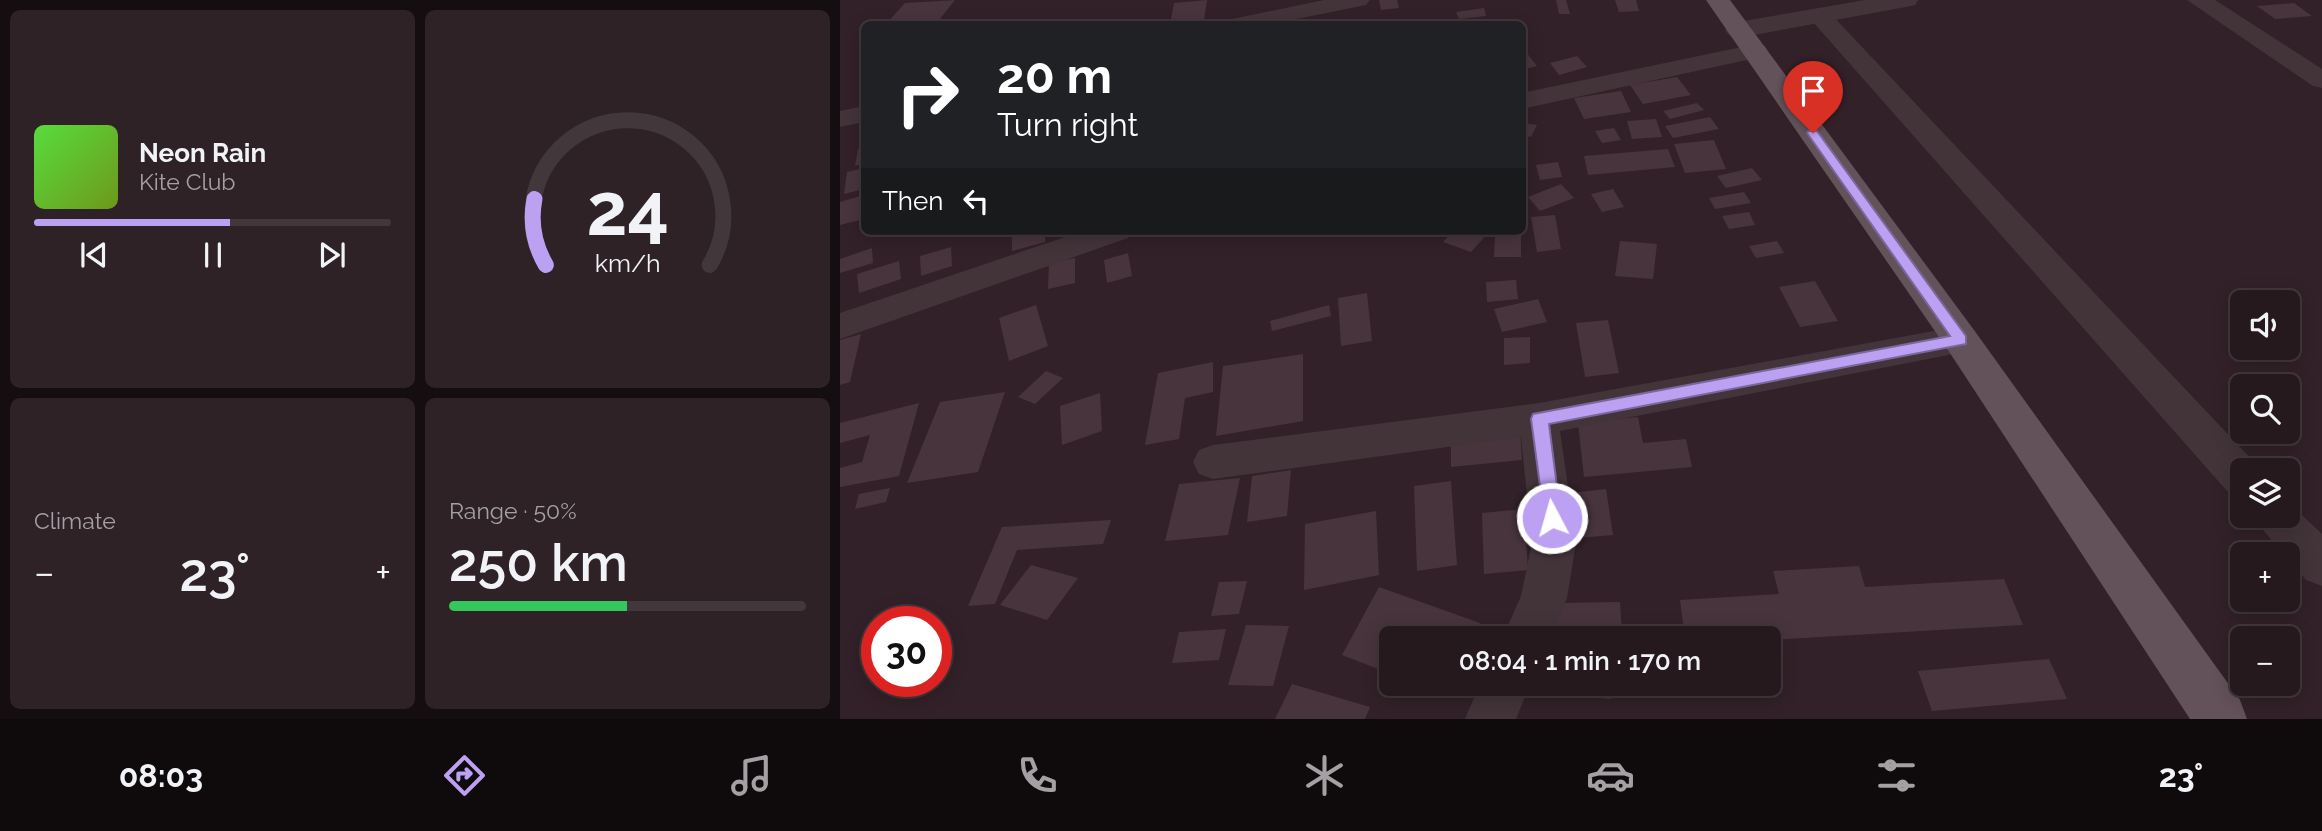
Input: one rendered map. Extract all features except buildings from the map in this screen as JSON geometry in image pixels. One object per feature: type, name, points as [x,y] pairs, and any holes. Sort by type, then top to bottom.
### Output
[{"type":"main road","points":[[1737,27],[1961,340],[2221,719]]},
{"type":"street","points":[[1255,21],[1358,0]]},
{"type":"street","points":[[1526,100],[1737,27],[1821,17],[1906,0]]},
{"type":"street","points":[[2199,0],[2322,80]]},
{"type":"street","points":[[1821,17],[2230,465]]},
{"type":"street","points":[[840,119],[861,115]]},
{"type":"street","points":[[840,326],[1105,235]]},
{"type":"street","points":[[1213,462],[1539,419],[1961,340]]},
{"type":"street","points":[[1532,626],[1544,598],[1554,543],[1539,419]]},
{"type":"street","points":[[2288,528],[2322,565]]},
{"type":"street","points":[[1490,719],[1501,696]]},
{"type":"route","points":[[1552,518],[1539,419],[1961,340],[1813,133]]}]
